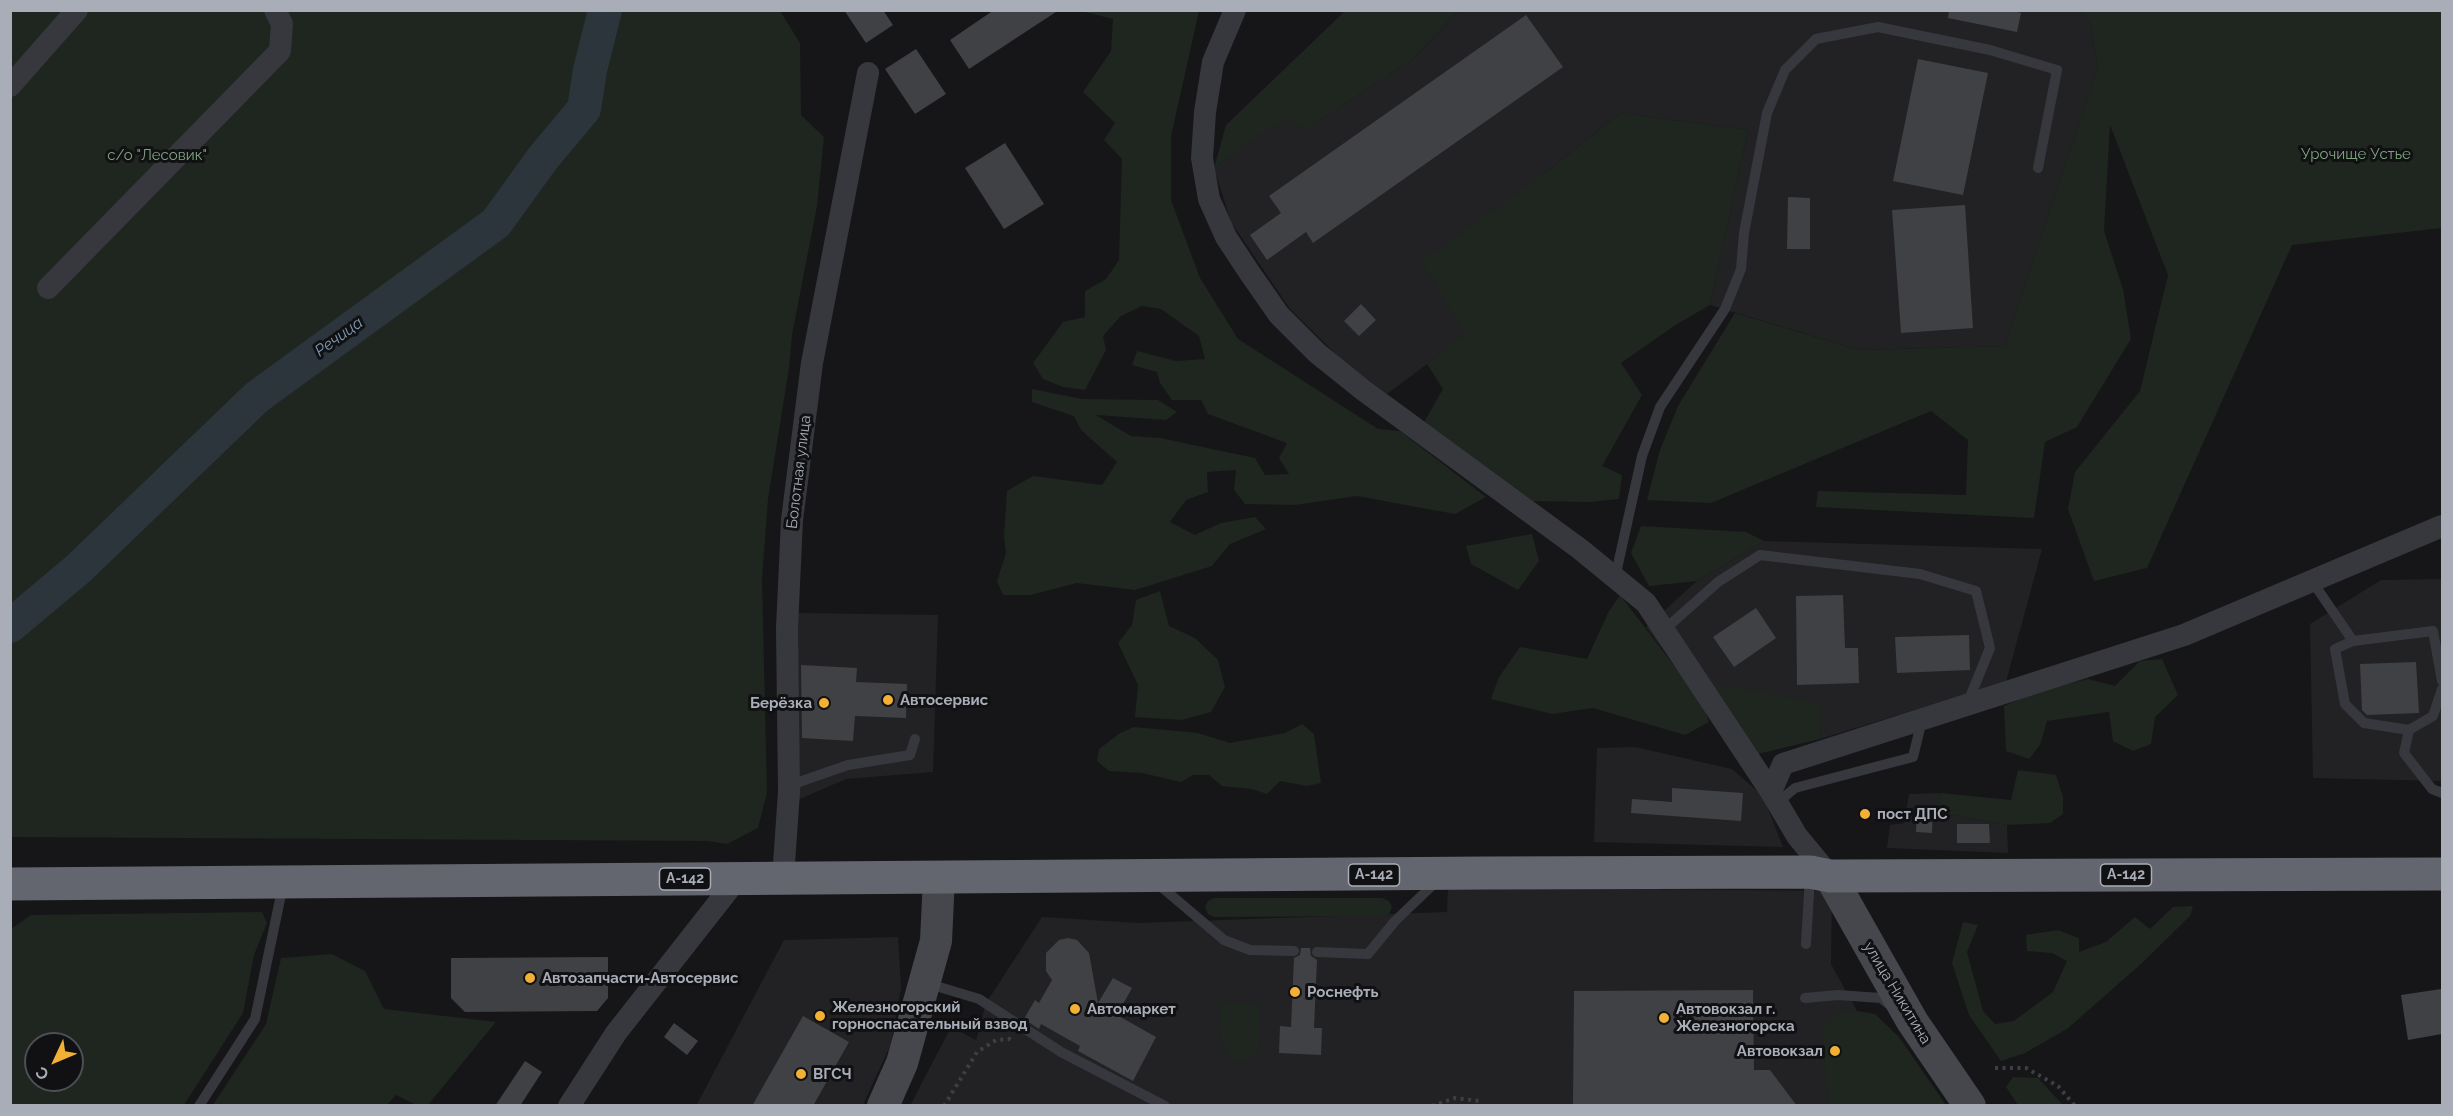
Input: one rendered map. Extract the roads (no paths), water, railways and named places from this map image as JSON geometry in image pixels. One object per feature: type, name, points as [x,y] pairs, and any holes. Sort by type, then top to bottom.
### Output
[{"type":"highway","name":"А-142","points":[[10,884],[284,880],[1444,874],[2442,874]]},
{"type":"main road","name":"улица Никитина","points":[[1820,874],[1912,1021],[1970,1106]]},
{"type":"main road","points":[[883,1106],[902,1063],[926,983],[936,941],[939,877]]},
{"type":"street","points":[[10,86],[77,10]]},
{"type":"street","points":[[48,288],[280,51],[282,24],[275,10]]},
{"type":"street","points":[[1235,10],[1213,62],[1204,112],[1202,158],[1209,199],[1226,237],[1249,272],[1279,315],[1317,353],[1363,390],[1580,549],[1646,603],[1774,797],[1820,874]]},
{"type":"street","name":"Болотная улица","points":[[783,878],[789,792],[787,628],[792,520],[812,363],[868,72]]},
{"type":"street","points":[[1774,797],[1783,764],[2184,635],[2442,526]]},
{"type":"street","points":[[569,1106],[616,1033],[737,879]]},
{"type":"lane","points":[[1615,578],[1642,456],[1660,407],[1725,309],[1741,270],[1744,233],[1767,113],[1785,69],[1816,39],[1878,27],[1989,50],[2057,70],[2038,168]]},
{"type":"lane","points":[[1664,630],[1718,582],[1760,555],[1920,574],[1976,591],[1990,648],[1967,705]]},
{"type":"lane","points":[[2312,581],[2354,641]]},
{"type":"lane","points":[[2442,681],[2433,631],[2354,641],[2335,649],[2344,704],[2364,723],[2409,730],[2433,716],[2442,689]]},
{"type":"lane","points":[[1774,797],[1795,788],[1913,757],[1922,719]]},
{"type":"lane","points":[[2409,730],[2404,753],[2432,789],[2442,793]]},
{"type":"lane","points":[[789,792],[799,782],[848,765],[910,755],[915,739]]},
{"type":"lane","points":[[1317,952],[1368,954],[1395,921],[1444,874]]},
{"type":"lane","points":[[1806,944],[1820,874]]},
{"type":"lane","points":[[1148,877],[1224,940],[1250,950],[1294,951]]},
{"type":"lane","points":[[199,1106],[255,1019],[284,880]]},
{"type":"lane","points":[[926,983],[979,999],[1061,1052],[1165,1106]]},
{"type":"lane","points":[[1805,998],[1838,995],[1881,998],[1912,1021]]},
{"type":"waterway","name":"Речица","points":[[10,626],[78,569],[257,397],[496,223],[543,158],[584,109],[590,70],[605,10]]},
{"type":"place","name":"Автосервис","points":[[888,700]]},
{"type":"place","name":"Берёзка","points":[[824,703]]},
{"type":"place","name":"пост ДПС","points":[[1865,814]]},
{"type":"place","name":"Автозапчасти-Автосервис","points":[[530,978]]},
{"type":"place","name":"Роснефть","points":[[1295,992]]},
{"type":"place","name":"Автомаркет","points":[[1075,1009]]},
{"type":"place","name":"Железногорский горноспасательный взвод","points":[[820,1016]]},
{"type":"place","name":"Автовокзал г. Железногорска","points":[[1664,1018]]},
{"type":"place","name":"Автовокзал","points":[[1835,1051]]},
{"type":"place","name":"ВГСЧ","points":[[801,1074]]},
{"type":"park label","name":"Урочище Устье","points":[[2356,154]]},
{"type":"park label","name":"с/о \"Лесовик\"","points":[[157,155]]}]
